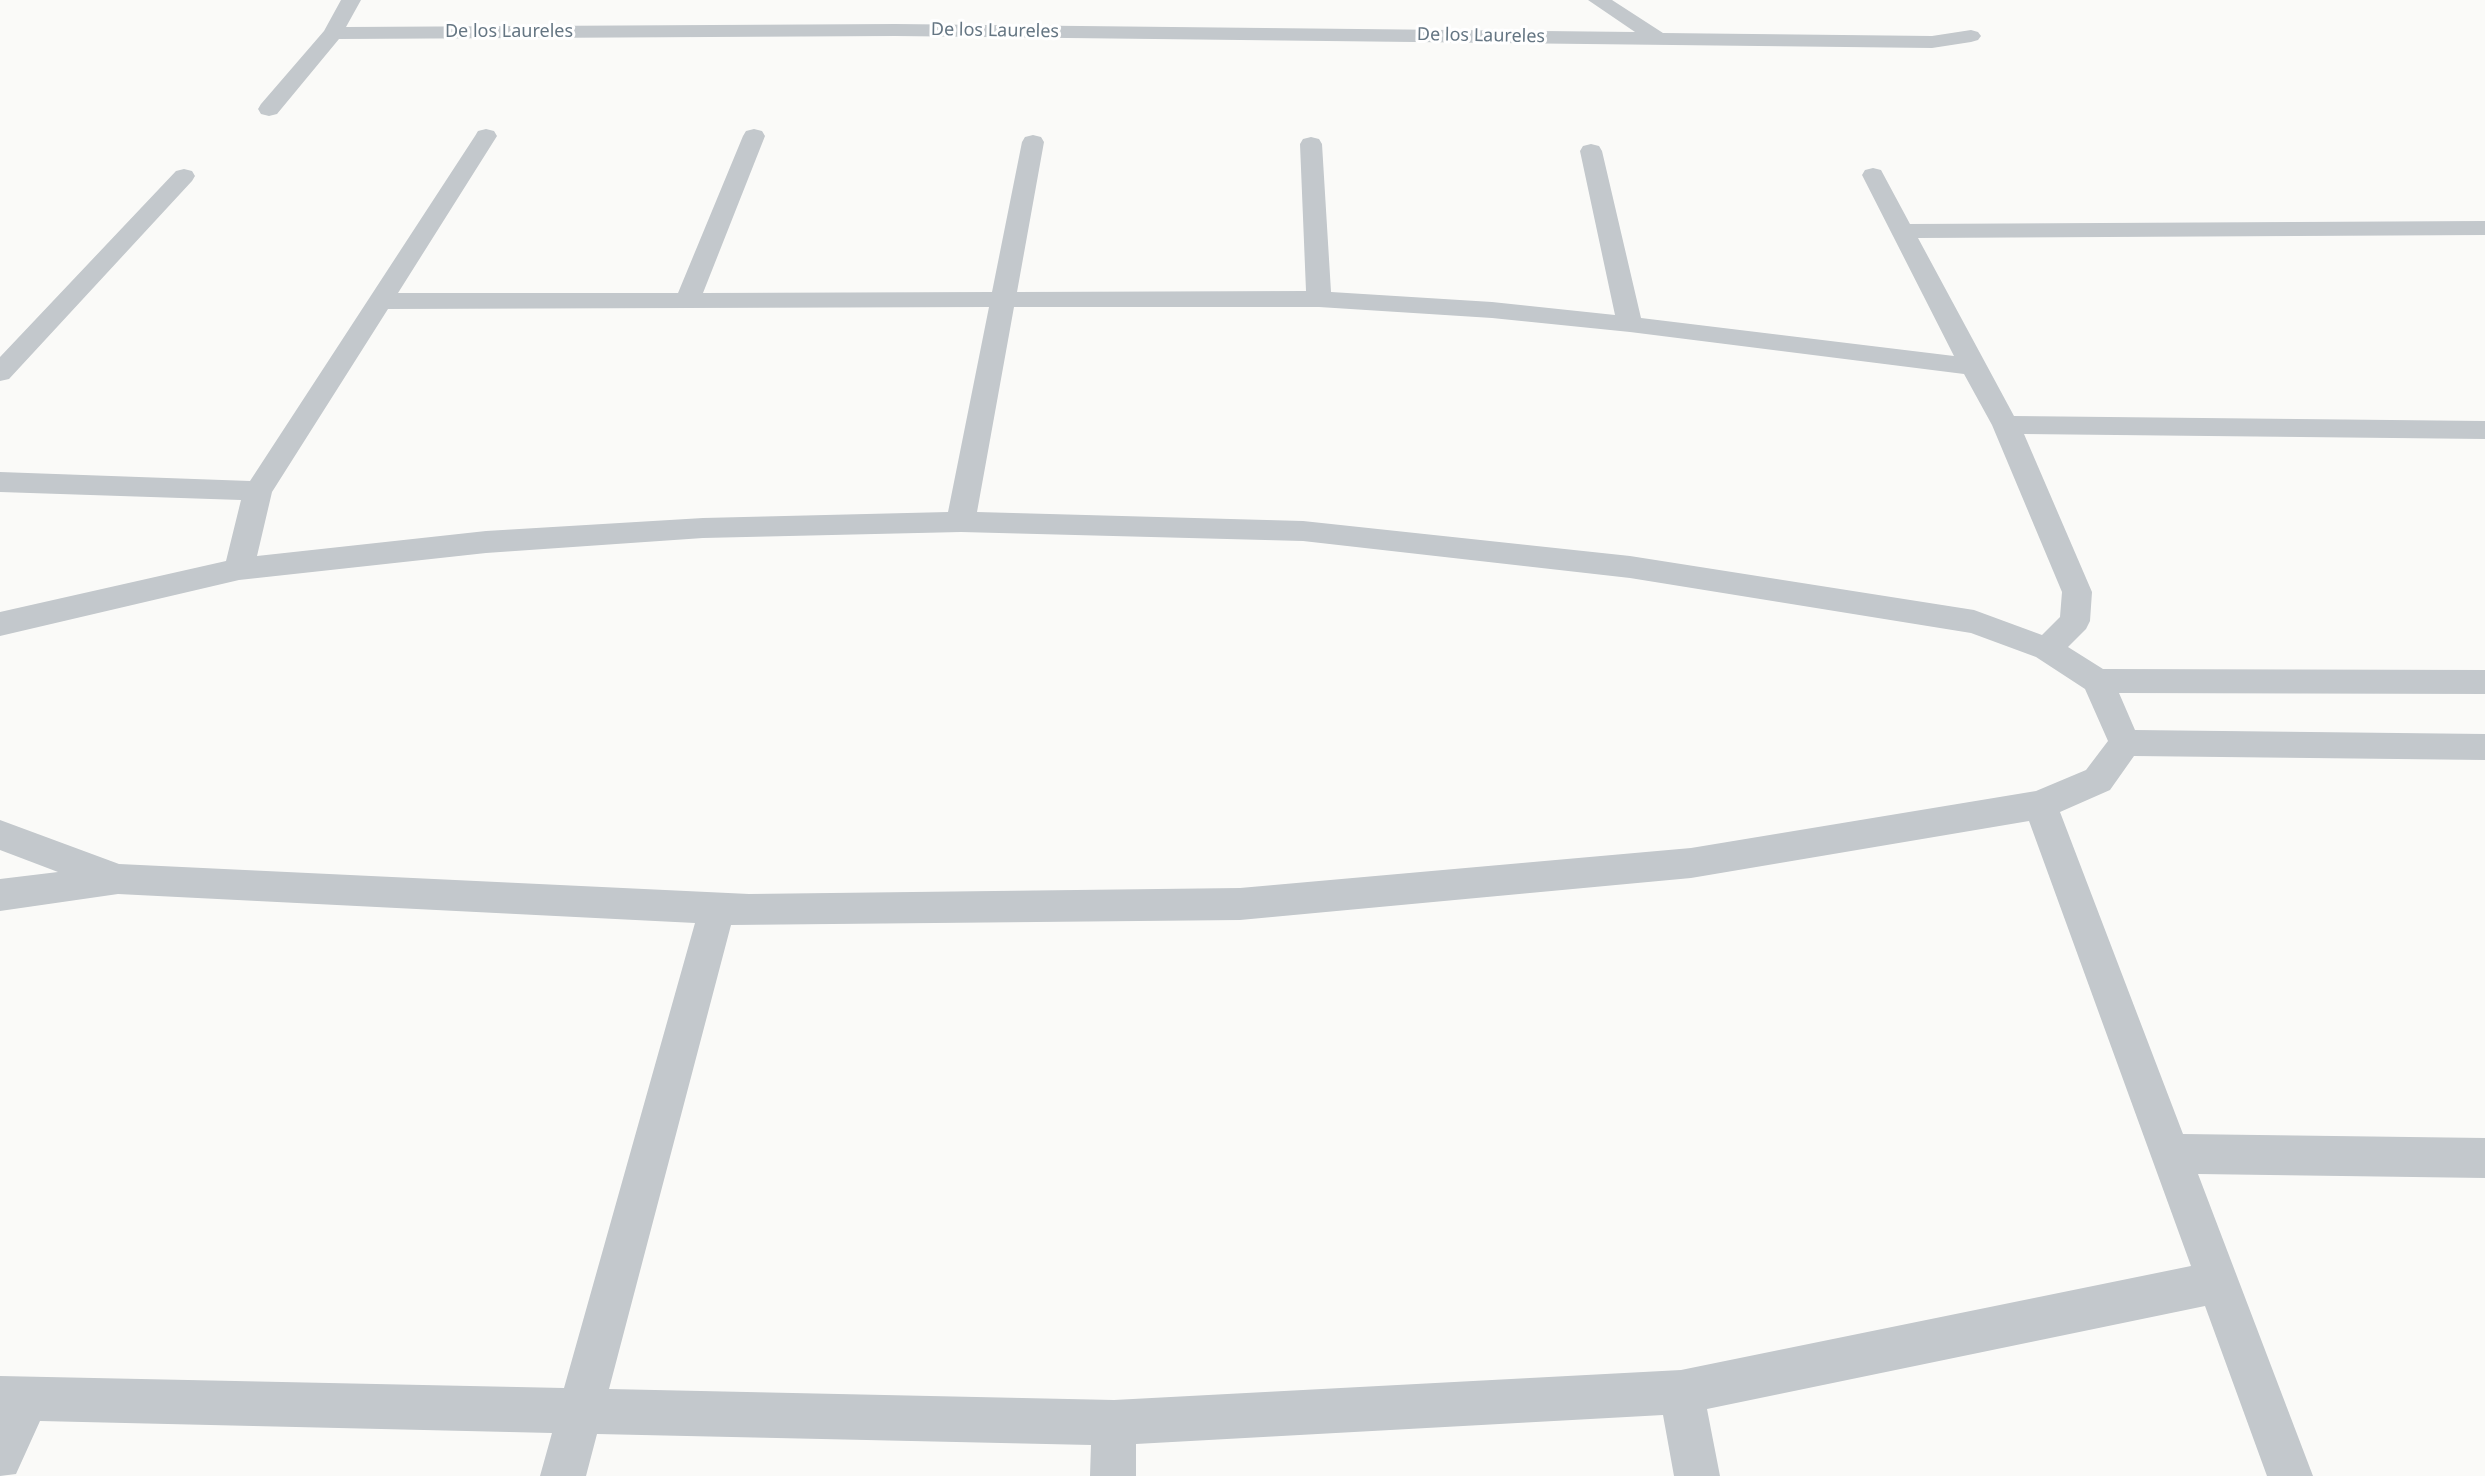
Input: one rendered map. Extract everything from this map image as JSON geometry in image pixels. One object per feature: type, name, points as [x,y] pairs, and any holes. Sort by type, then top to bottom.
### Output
[{"type":"street","points":[[269,109],[333,33],[351,0]]},
{"type":"street","points":[[1598,0],[1657,38]]},
{"type":"street","name":"De los Laureles","points":[[333,33],[895,30],[1932,42],[1971,36]]},
{"type":"street","points":[[239,569],[258,491],[486,136]]},
{"type":"street","points":[[687,301],[754,136]]},
{"type":"street","points":[[962,522],[1033,142]]},
{"type":"street","points":[[1311,144],[1318,299]]},
{"type":"street","points":[[1591,151],[1630,324]]},
{"type":"street","points":[[1873,175],[2006,425],[2077,592],[2075,621],[2047,649]]},
{"type":"street","points":[[0,373],[184,176]]},
{"type":"street","points":[[1902,231],[2485,228]]},
{"type":"street","points":[[380,301],[1318,299],[1492,310],[1630,324],[1973,366]]},
{"type":"street","points":[[2006,425],[2485,430]]},
{"type":"street","points":[[0,482],[258,491]]},
{"type":"street","points":[[0,624],[239,569],[497,541],[703,528],[962,522],[1303,531],[1630,567],[1974,622],[2047,649],[2097,681],[2485,682]]},
{"type":"street","points":[[2097,681],[2125,743]]},
{"type":"street","points":[[2125,743],[2485,747]]},
{"type":"street","points":[[0,895],[118,879],[749,910],[1240,904],[1691,863],[2040,805],[2098,780],[2125,743]]},
{"type":"street","points":[[2040,805],[2290,1476]]},
{"type":"street","points":[[0,836],[118,879]]},
{"type":"street","points":[[563,1476],[717,908]]},
{"type":"street","points":[[2171,1154],[2485,1158]]},
{"type":"street","points":[[0,1458],[14,1398],[1114,1423],[1681,1392],[2218,1282]]},
{"type":"street","points":[[1681,1392],[1697,1476]]},
{"type":"street","points":[[1113,1476],[1114,1423]]}]
